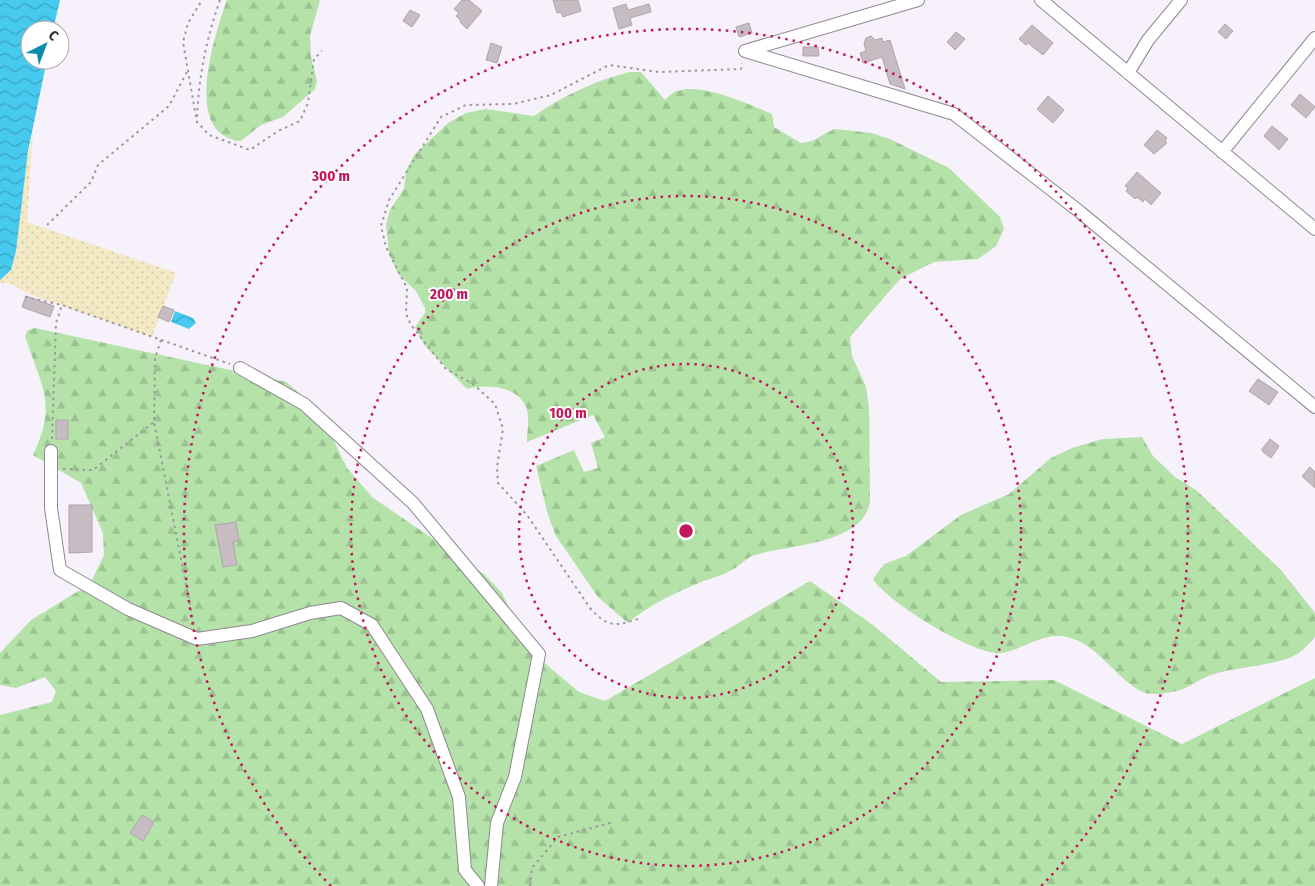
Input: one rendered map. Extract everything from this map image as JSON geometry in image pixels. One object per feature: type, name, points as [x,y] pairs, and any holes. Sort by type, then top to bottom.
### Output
[{"type":"street","points":[[745,51],[918,0]]},
{"type":"street","points":[[1040,0],[1315,229]]},
{"type":"street","points":[[1128,73],[1148,40],[1180,0]]},
{"type":"street","points":[[1222,152],[1315,38]]},
{"type":"street","points":[[745,51],[954,114],[1080,212],[1315,407]]},
{"type":"street","points":[[240,368],[304,404],[413,503],[539,654],[515,777],[497,823],[491,886]]},
{"type":"street","points":[[51,452],[51,508],[60,570],[128,609],[197,639],[252,631],[310,614],[341,608],[372,626],[428,709],[460,797],[465,870],[478,886]]},
{"type":"path","points":[[202,0],[188,23],[183,42],[196,122],[209,135],[250,150],[278,131],[300,121],[308,103],[314,59],[322,51]]},
{"type":"path","points":[[196,122],[200,78],[209,33],[220,0]]},
{"type":"path","points":[[638,619],[622,625],[612,624],[600,619],[590,608],[527,515],[498,482],[497,467],[503,429],[495,404],[489,396],[473,384],[446,369],[411,325],[406,314],[407,288],[386,247],[380,226],[389,200],[441,117],[466,104],[513,104],[551,95],[609,66],[659,72],[741,69],[745,51]]},
{"type":"path","points":[[47,225],[91,182],[98,166],[169,106],[188,70]]},
{"type":"path","points":[[25,297],[62,305],[240,368]]},
{"type":"path","points":[[51,452],[56,323],[62,305]]},
{"type":"path","points":[[161,340],[155,358],[154,422],[197,639]]},
{"type":"path","points":[[51,469],[93,470],[154,422]]},
{"type":"path","points":[[530,886],[532,868],[558,837],[614,822]]},
{"type":"green space","points":[[227,0],[320,0],[310,36],[311,57],[317,81],[315,89],[283,117],[261,125],[242,140],[236,141],[216,129],[209,113],[206,98],[209,63]]},
{"type":"green space","points":[[629,72],[641,72],[665,100],[677,91],[699,89],[725,95],[751,105],[772,114],[774,127],[801,143],[812,141],[834,129],[872,133],[892,140],[949,168],[1000,217],[1004,229],[996,246],[978,259],[934,262],[900,279],[850,337],[852,356],[866,387],[869,407],[870,502],[864,516],[853,527],[838,535],[821,541],[752,556],[726,573],[682,590],[663,600],[645,610],[628,623],[598,597],[556,536],[548,515],[536,466],[574,450],[584,472],[598,468],[591,443],[605,437],[593,415],[527,442],[527,412],[524,403],[519,397],[506,389],[498,387],[489,386],[467,389],[424,345],[415,327],[425,313],[425,308],[416,291],[398,274],[389,253],[386,224],[390,210],[404,189],[406,172],[414,155],[448,123],[466,113],[486,109],[534,116],[579,90]]},
{"type":"green space","points":[[35,328],[286,382],[318,409],[347,468],[372,497],[484,574],[502,593],[528,649],[579,692],[605,701],[810,581],[873,625],[941,682],[1054,680],[1182,744],[1315,678],[1315,886],[0,886],[0,715],[52,702],[56,691],[45,677],[16,688],[0,685],[0,653],[31,620],[90,584],[104,555],[103,533],[81,483],[33,455],[45,422],[46,408],[41,382],[25,336],[28,330]]},
{"type":"green space","points":[[1142,437],[1153,456],[1175,477],[1196,490],[1281,570],[1315,613],[1315,637],[1300,652],[1279,661],[1211,675],[1177,691],[1151,694],[1133,686],[1089,647],[1067,637],[1050,637],[1002,653],[990,652],[973,646],[913,614],[881,589],[873,579],[884,564],[906,556],[961,515],[1009,494],[1051,458],[1072,448],[1103,439]]},
{"type":"sand","points":[[33,131],[27,222],[176,273],[152,337],[34,296],[9,283],[0,283],[0,280],[11,270],[16,251],[24,175]]},
{"type":"water","points":[[0,0],[60,0],[55,20],[20,20],[20,70],[45,70],[28,151],[16,251],[11,270],[0,280]]},
{"type":"water","points":[[175,311],[193,318],[196,323],[189,329],[171,322]]},
{"type":"building","points":[[462,0],[469,0],[482,11],[467,29],[456,16],[459,13],[454,9]]},
{"type":"building","points":[[553,0],[578,0],[581,11],[563,17],[561,12],[557,13]]},
{"type":"building","points":[[626,4],[628,10],[649,4],[651,12],[630,18],[632,25],[619,29],[613,8]]},
{"type":"building","points":[[410,10],[420,15],[412,27],[403,21]]},
{"type":"building","points":[[749,23],[752,33],[739,37],[736,27]]},
{"type":"building","points":[[1225,24],[1233,31],[1226,39],[1218,32]]},
{"type":"building","points":[[1032,25],[1053,43],[1043,55],[1028,43],[1026,45],[1019,39]]},
{"type":"building","points":[[956,32],[965,39],[955,50],[947,42]]},
{"type":"building","points":[[871,36],[875,40],[882,38],[883,42],[890,40],[905,89],[890,84],[882,57],[863,63],[860,53],[866,51],[864,43],[866,38]]},
{"type":"building","points":[[491,43],[502,47],[497,63],[486,60]]},
{"type":"building","points":[[803,47],[818,47],[819,56],[803,56]]},
{"type":"building","points":[[1300,94],[1315,107],[1306,118],[1291,105]]},
{"type":"building","points":[[1048,96],[1064,110],[1053,123],[1037,109]]},
{"type":"building","points":[[1272,126],[1288,139],[1279,150],[1264,136]]},
{"type":"building","points":[[1157,130],[1167,138],[1165,141],[1167,143],[1154,154],[1144,145]]},
{"type":"building","points":[[1137,172],[1161,193],[1151,205],[1145,199],[1143,202],[1137,197],[1135,199],[1126,191],[1128,188],[1125,186]]},
{"type":"building","points":[[26,296],[54,306],[50,317],[22,307]]},
{"type":"building","points":[[163,306],[174,310],[169,322],[158,317]]},
{"type":"building","points":[[1258,379],[1278,392],[1269,405],[1249,391]]},
{"type":"building","points":[[56,420],[68,420],[68,439],[56,439]]},
{"type":"building","points":[[1270,439],[1279,446],[1271,458],[1262,449]]},
{"type":"building","points":[[1310,467],[1315,472],[1315,488],[1302,476]]},
{"type":"building","points":[[69,505],[92,505],[92,552],[69,553]]},
{"type":"building","points":[[236,522],[239,541],[233,542],[237,565],[223,567],[215,525]]},
{"type":"building","points":[[142,815],[154,822],[143,841],[130,833]]}]
